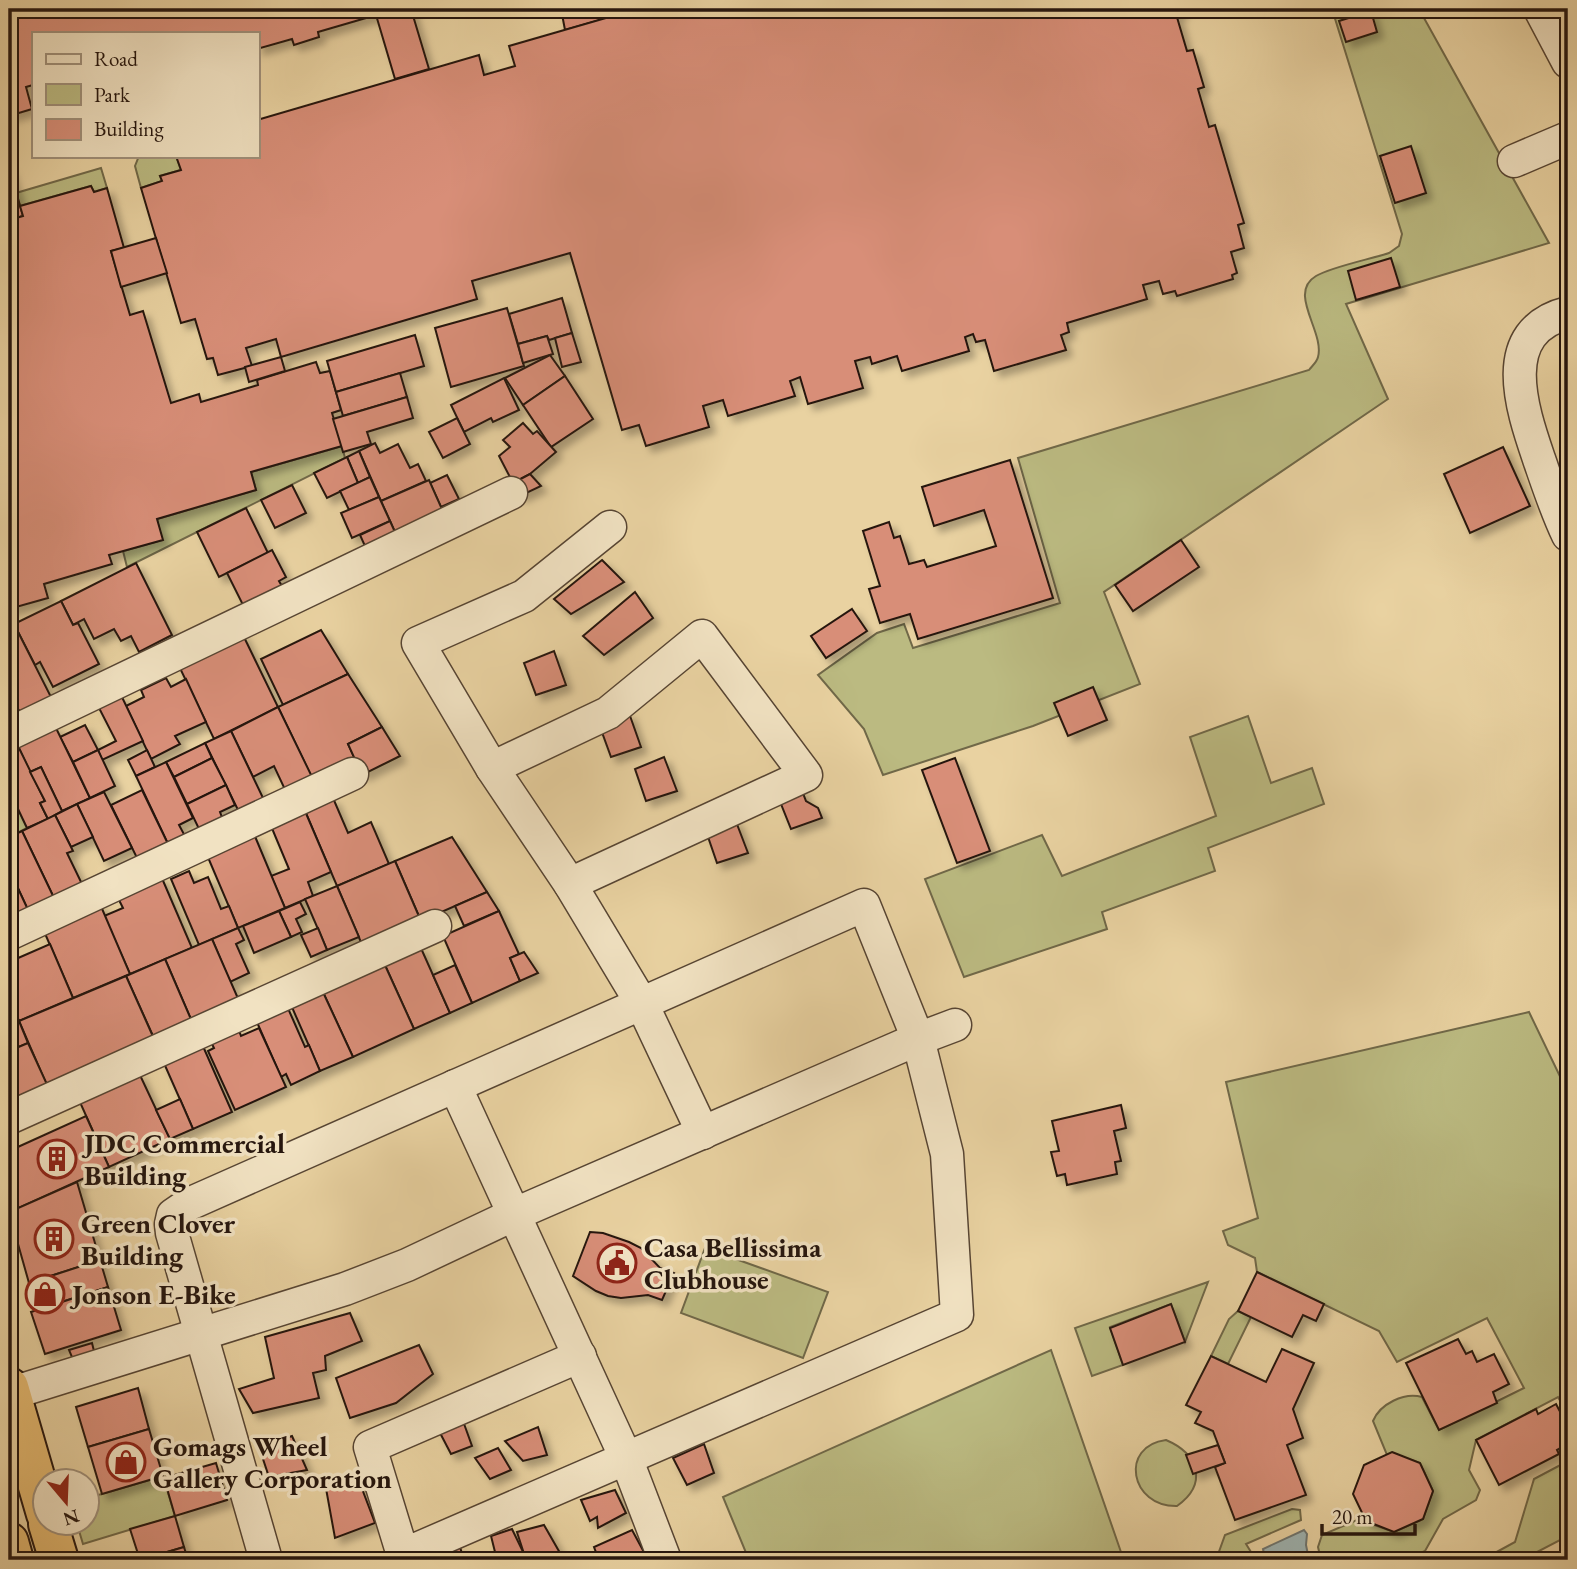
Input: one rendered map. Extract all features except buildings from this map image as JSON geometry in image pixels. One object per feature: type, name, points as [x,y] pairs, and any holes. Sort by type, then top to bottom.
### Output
[{"type":"highway","points":[[9,1391],[32,1468]]},
{"type":"highway","points":[[52,1538],[59,1560]]},
{"type":"highway","points":[[9,1542],[14,1560]]},
{"type":"street","points":[[1540,9],[1568,62]]},
{"type":"street","points":[[1514,161],[1568,138]]},
{"type":"street","points":[[1561,315],[1531,334],[1521,354],[1518,379],[1526,421],[1558,514],[1568,535]]},
{"type":"street","points":[[9,734],[511,493]]},
{"type":"street","points":[[610,527],[524,596],[418,643],[492,768],[570,884],[642,1004],[703,1133]]},
{"type":"street","points":[[492,768],[608,713],[702,636],[806,775],[570,884]]},
{"type":"street","points":[[9,933],[352,774]]},
{"type":"street","points":[[266,1560],[172,1233],[173,1214],[189,1204],[864,905],[918,1039],[947,1154],[957,1315],[404,1555],[370,1447],[580,1356]]},
{"type":"street","points":[[9,1118],[435,926]]},
{"type":"street","points":[[9,1391],[201,1335],[407,1265],[515,1214],[918,1039],[956,1025]]},
{"type":"street","points":[[455,1086],[626,1458],[666,1560]]},
{"type":"green space","points":[[1332,9],[1419,9],[1549,243],[1346,304],[1388,399],[1104,592],[1140,684],[1033,726],[883,775],[864,729],[818,675],[877,633],[904,624],[913,648],[1060,603],[1018,458],[1309,370],[1317,359],[1319,347],[1306,303],[1308,283],[1323,273],[1389,253],[1399,246],[1402,234]]},
{"type":"green space","points":[[138,158],[177,158],[181,170],[160,176],[162,181],[141,188],[135,166]]},
{"type":"green space","points":[[101,168],[107,188],[94,192],[91,186],[20,206],[16,193]]},
{"type":"green space","points":[[342,446],[345,458],[127,567],[123,551],[162,540],[157,519],[256,490],[251,472]]},
{"type":"green space","points":[[1248,716],[1271,783],[1312,768],[1324,804],[1208,848],[1215,871],[1102,912],[1107,929],[964,977],[925,879],[1042,835],[1062,876],[1216,816],[1190,737]]},
{"type":"green space","points":[[9,790],[27,828],[9,837]]},
{"type":"green space","points":[[1529,1012],[1568,1093],[1568,1415],[1558,1397],[1476,1440],[1469,1470],[1480,1490],[1476,1500],[1443,1519],[1425,1551],[1405,1560],[1321,1560],[1318,1547],[1322,1535],[1364,1517],[1366,1522],[1394,1532],[1423,1519],[1433,1491],[1420,1463],[1392,1453],[1387,1455],[1373,1421],[1381,1409],[1400,1398],[1422,1397],[1439,1430],[1524,1388],[1487,1318],[1397,1362],[1379,1331],[1257,1272],[1255,1258],[1228,1245],[1223,1231],[1258,1218],[1226,1082]]},
{"type":"green space","points":[[705,1248],[828,1292],[803,1358],[681,1313]]},
{"type":"green space","points":[[1208,1282],[1185,1342],[1171,1304],[1110,1327],[1123,1365],[1092,1376],[1075,1328]]},
{"type":"green space","points":[[1238,1311],[1251,1317],[1228,1364],[1211,1356],[1229,1319]]},
{"type":"green space","points":[[1051,1350],[1122,1555],[1107,1560],[749,1560],[723,1497]]},
{"type":"green space","points":[[1166,1440],[1186,1453],[1196,1470],[1193,1488],[1177,1506],[1161,1504],[1149,1497],[1140,1487],[1136,1476],[1136,1464],[1141,1453],[1151,1445]]},
{"type":"green space","points":[[1568,1461],[1568,1536],[1537,1552],[1540,1560],[1482,1560],[1515,1542],[1534,1479]]},
{"type":"green space","points":[[163,1476],[175,1516],[83,1544],[81,1538],[102,1538],[102,1494]]},
{"type":"green space","points":[[1292,1509],[1300,1510],[1301,1520],[1246,1544],[1256,1560],[1216,1560],[1225,1535]]},
{"type":"water","points":[[1304,1530],[1307,1534],[1309,1560],[1271,1560],[1264,1554],[1263,1549]]},
{"type":"place","name":"JDC Commercial Building","points":[[57,1159]]},
{"type":"place","name":"Green Clover Building","points":[[54,1239]]},
{"type":"place","name":"Casa Bellissima Clubhouse","points":[[617,1263]]},
{"type":"place","name":"Jonson E-Bike","points":[[45,1294]]},
{"type":"place","name":"Gomags Wheel Gallery Corporation","points":[[126,1462]]}]
